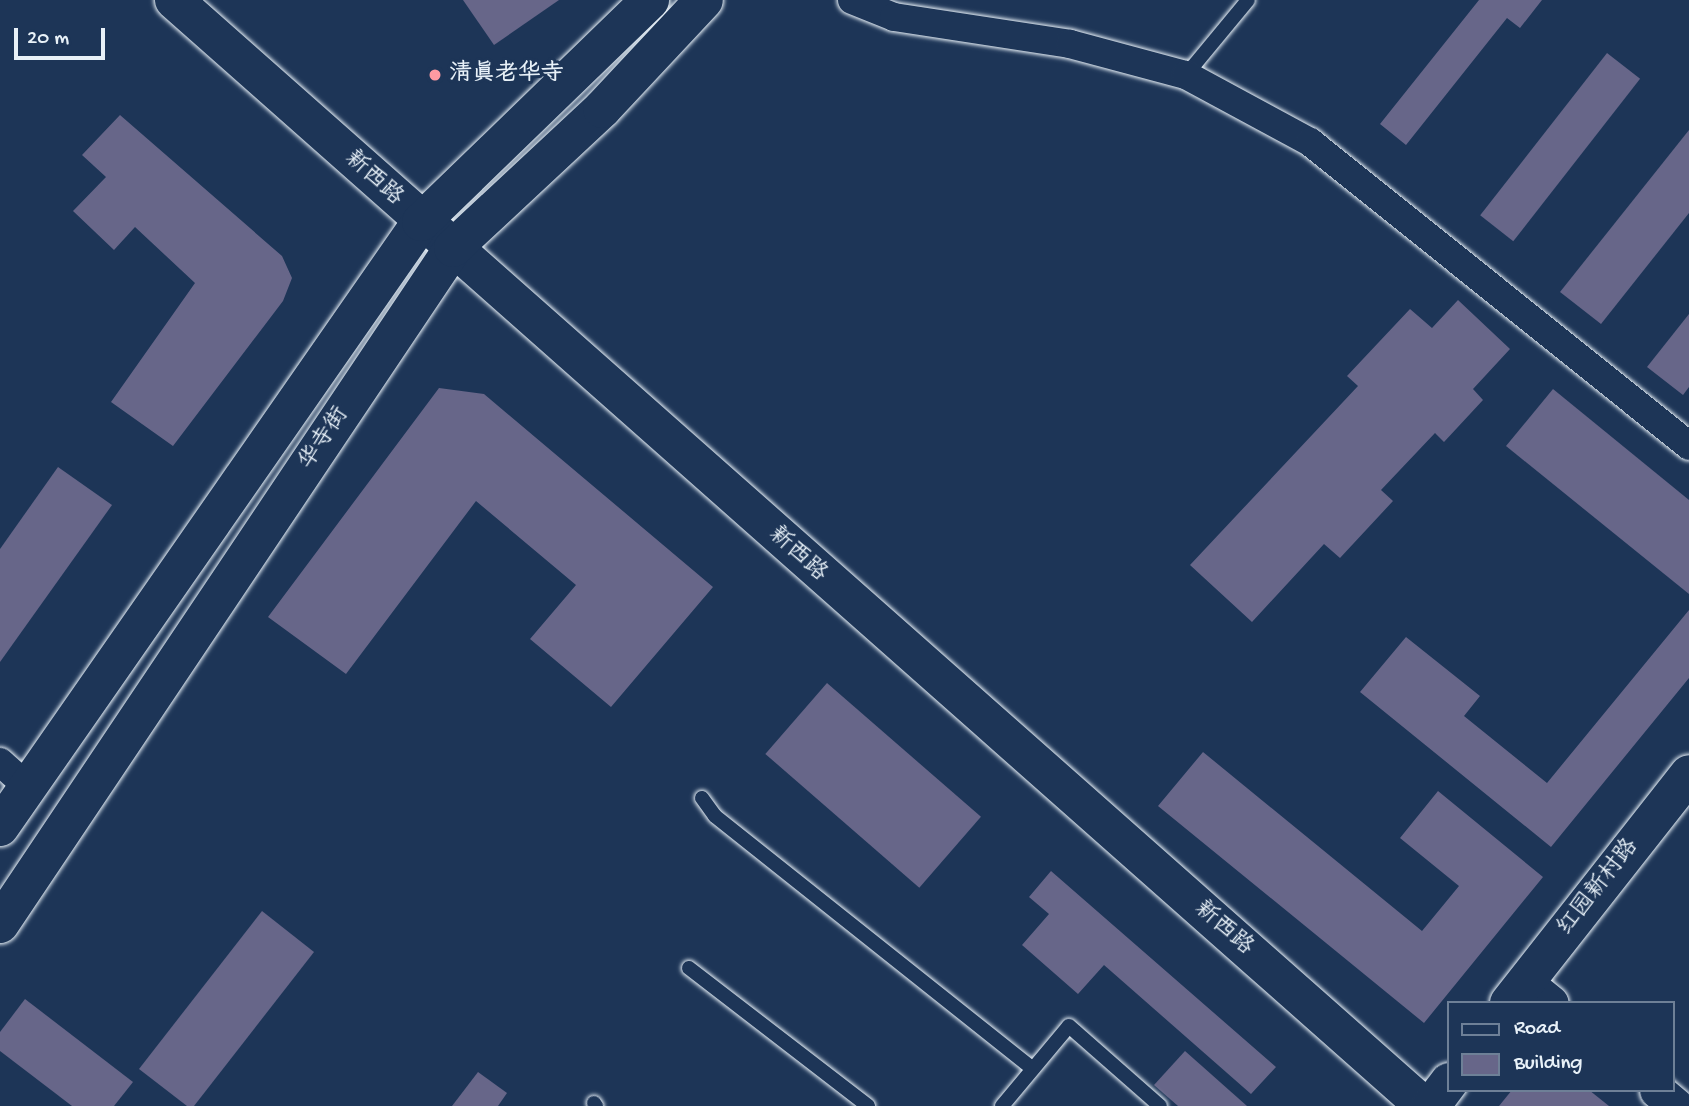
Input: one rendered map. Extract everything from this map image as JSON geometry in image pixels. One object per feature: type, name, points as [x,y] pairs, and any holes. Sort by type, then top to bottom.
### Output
[{"type":"main road","name":"新西路","points":[[174,0],[421,222],[1424,1106]]},
{"type":"main road","name":"华寺街","points":[[8,793],[421,222],[650,0]]},
{"type":"main road","name":"华寺街","points":[[0,924],[453,248],[602,109],[704,0]]},
{"type":"main road","name":"红园新村路","points":[[1528,996],[1689,774]]},
{"type":"main road","points":[[1431,1106],[1448,1083]]},
{"type":"street","points":[[852,0],[894,18],[1070,44],[1186,75],[1310,142],[1689,446]]},
{"type":"street","points":[[1659,1092],[1676,1106]]},
{"type":"lane","points":[[1186,75],[1248,0]]},
{"type":"lane","points":[[702,798],[715,816],[1033,1069]]},
{"type":"lane","points":[[689,968],[868,1106]]},
{"type":"lane","points":[[1002,1106],[1069,1026],[1160,1106]]},
{"type":"building","name":"清真老华寺","points":[[463,0],[559,0],[494,45]]},
{"type":"building","points":[[1479,0],[1542,0],[1520,28],[1507,18],[1406,145],[1380,124]]},
{"type":"building","points":[[1607,53],[1640,79],[1513,241],[1480,215]]},
{"type":"building","points":[[120,115],[282,256],[292,278],[283,301],[173,446],[111,402],[195,283],[135,227],[114,250],[73,211],[106,177],[82,155]]},
{"type":"building","points":[[1689,130],[1689,213],[1601,324],[1560,292]]},
{"type":"building","points":[[1458,300],[1510,349],[1473,389],[1483,400],[1444,442],[1435,433],[1381,490],[1393,501],[1340,558],[1324,544],[1252,622],[1190,565],[1358,386],[1347,376],[1410,309],[1432,328]]},
{"type":"building","points":[[1689,314],[1689,387],[1683,395],[1647,367]]},
{"type":"building","points":[[439,388],[484,394],[713,587],[611,707],[530,639],[576,585],[476,501],[346,674],[268,617]]},
{"type":"building","points":[[1553,389],[1689,500],[1689,594],[1506,446]]},
{"type":"building","points":[[58,467],[112,505],[0,662],[0,549]]},
{"type":"building","points":[[1689,610],[1689,678],[1551,847],[1360,692],[1406,637],[1480,696],[1464,716],[1547,783]]},
{"type":"building","points":[[827,683],[981,817],[919,888],[765,754]]},
{"type":"building","points":[[1203,752],[1422,931],[1459,886],[1400,838],[1438,791],[1543,877],[1424,1023],[1158,806]]},
{"type":"building","points":[[1051,871],[1276,1067],[1251,1094],[1104,965],[1078,994],[1022,945],[1049,914],[1029,897]]},
{"type":"building","points":[[262,911],[314,952],[194,1106],[187,1106],[139,1069]]},
{"type":"building","points":[[25,999],[133,1082],[114,1106],[72,1106],[0,1051],[0,1032]]},
{"type":"building","points":[[1185,1051],[1247,1106],[1178,1106],[1154,1085]]},
{"type":"building","points":[[478,1072],[507,1093],[498,1106],[452,1106]]},
{"type":"building","points":[[1510,1092],[1592,1092],[1609,1106],[1499,1106]]},
{"type":"place","name":"清真老华寺","points":[[435,75]]}]
